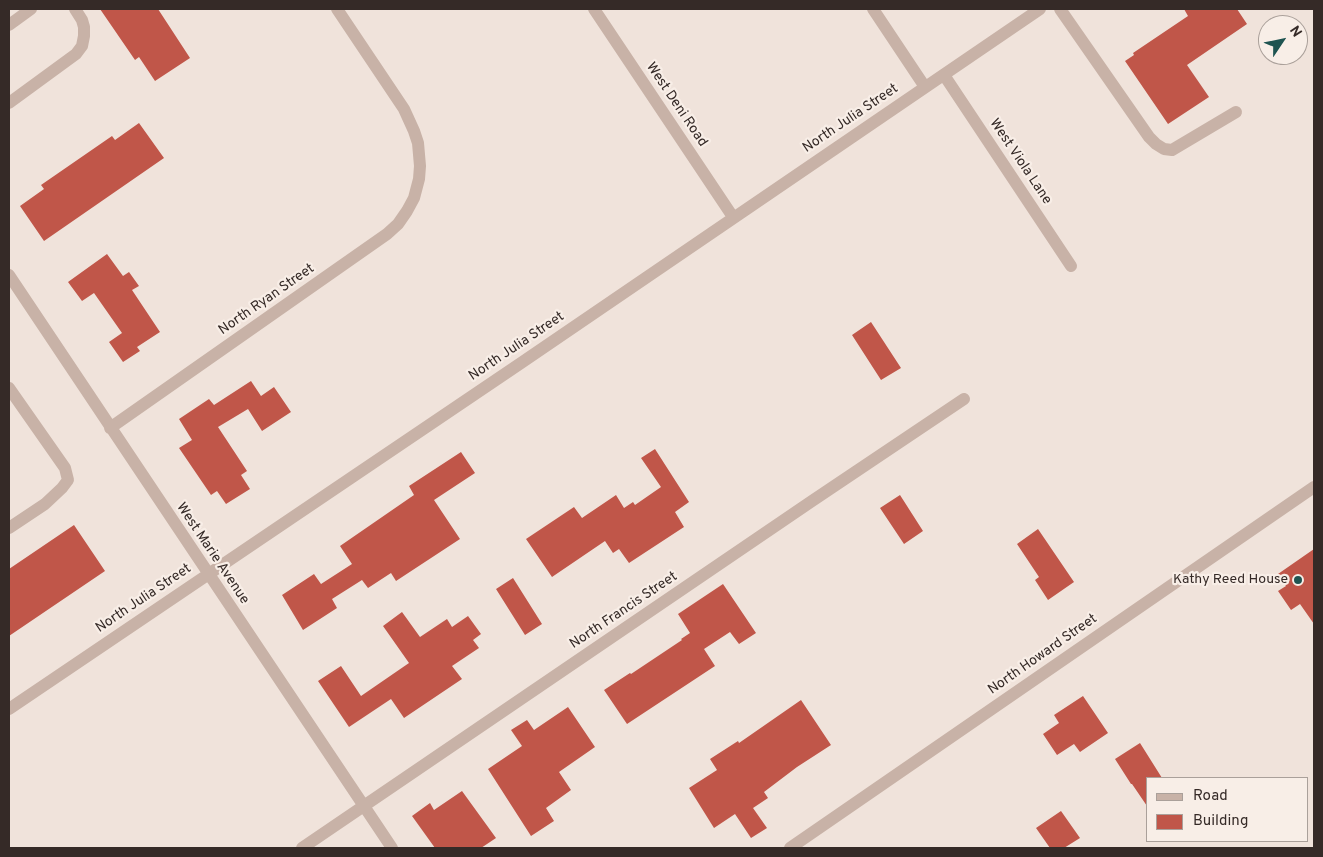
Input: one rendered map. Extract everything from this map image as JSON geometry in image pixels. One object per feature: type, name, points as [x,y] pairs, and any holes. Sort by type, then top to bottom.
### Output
[{"type":"street","points":[[9,25],[31,9]]},
{"type":"street","points":[[9,103],[76,54],[82,46],[84,27],[75,9]]},
{"type":"street","name":"North Ryan Street","points":[[110,428],[387,234],[407,212],[414,198],[419,179],[418,143],[414,131],[404,109],[337,9]]},
{"type":"street","name":"West Deni Road","points":[[594,9],[733,218]]},
{"type":"street","points":[[873,9],[925,87]]},
{"type":"street","name":"North Julia Street","points":[[9,709],[1040,9]]},
{"type":"street","points":[[1060,9],[1149,137],[1164,149],[1172,150],[1236,112]]},
{"type":"street","name":"West Viola Lane","points":[[944,75],[1071,266]]},
{"type":"street","name":"West Marie Avenue","points":[[9,275],[392,848]]},
{"type":"street","points":[[9,388],[65,468],[68,480],[46,504],[9,528]]},
{"type":"street","name":"North Francis Street","points":[[302,848],[964,399]]},
{"type":"street","name":"North Howard Street","points":[[790,848],[804,844],[1314,486]]},
{"type":"building","points":[[100,9],[158,9],[190,58],[155,81],[139,57],[135,60]]},
{"type":"building","points":[[1184,9],[1237,9],[1247,24],[1187,65],[1209,97],[1168,124],[1125,61],[1134,55],[1133,53],[1188,16]]},
{"type":"building","points":[[139,123],[164,158],[44,241],[20,206],[44,189],[41,185],[112,136],[115,140]]},
{"type":"building","points":[[107,254],[123,276],[129,272],[139,286],[132,290],[160,332],[137,347],[140,351],[123,362],[109,342],[122,333],[94,293],[82,301],[68,282]]},
{"type":"building","points":[[871,322],[901,368],[881,380],[852,335]]},
{"type":"building","points":[[251,381],[261,396],[274,387],[291,412],[262,431],[248,409],[218,427],[247,471],[241,475],[250,489],[226,504],[217,491],[211,495],[179,448],[192,440],[179,419],[209,399],[214,405]]},
{"type":"building","points":[[655,449],[689,502],[675,512],[684,527],[629,563],[619,549],[613,553],[605,541],[552,577],[526,539],[574,507],[582,518],[616,495],[624,508],[633,502],[635,505],[661,487],[641,458]]},
{"type":"building","points":[[461,452],[475,473],[434,500],[460,539],[396,581],[391,573],[368,588],[362,580],[332,599],[337,608],[303,630],[282,595],[314,574],[321,584],[352,564],[340,546],[414,495],[409,486]]},
{"type":"building","points":[[900,495],[923,531],[904,544],[880,508]]},
{"type":"building","points":[[74,525],[105,571],[9,636],[9,569]]},
{"type":"building","points":[[1038,529],[1074,582],[1048,600],[1035,580],[1039,577],[1017,544]]},
{"type":"building","name":"Kathy Reed House","points":[[1314,549],[1314,624],[1300,604],[1291,610],[1278,591],[1286,586],[1278,574]]},
{"type":"building","points":[[513,578],[542,624],[525,635],[496,589]]},
{"type":"building","points":[[723,584],[756,633],[739,644],[730,632],[704,649],[715,666],[627,724],[604,690],[631,674],[690,633],[678,614]]},
{"type":"building","points":[[402,612],[420,637],[447,619],[452,627],[468,616],[481,634],[473,640],[479,648],[452,666],[462,679],[404,718],[391,699],[349,727],[318,681],[341,666],[361,696],[409,663],[383,626]]},
{"type":"building","points":[[1083,696],[1108,733],[1080,752],[1074,744],[1057,755],[1043,734],[1059,723],[1054,715]]},
{"type":"building","points":[[801,700],[831,745],[797,767],[764,792],[768,798],[753,808],[767,828],[751,838],[735,814],[714,828],[689,788],[717,770],[710,759],[738,741],[739,743]]},
{"type":"building","points":[[568,707],[595,747],[559,772],[571,790],[546,808],[554,821],[531,836],[488,769],[522,746],[511,730],[527,720],[534,730]]},
{"type":"building","points":[[1140,743],[1161,777],[1146,777],[1146,805],[1131,784],[1115,759]]},
{"type":"building","points":[[462,791],[496,838],[481,848],[435,848],[412,816],[430,803],[434,810]]},
{"type":"building","points":[[1061,811],[1080,838],[1064,848],[1050,848],[1036,828]]},
{"type":"place","name":"Kathy Reed House","points":[[1298,580]]}]
